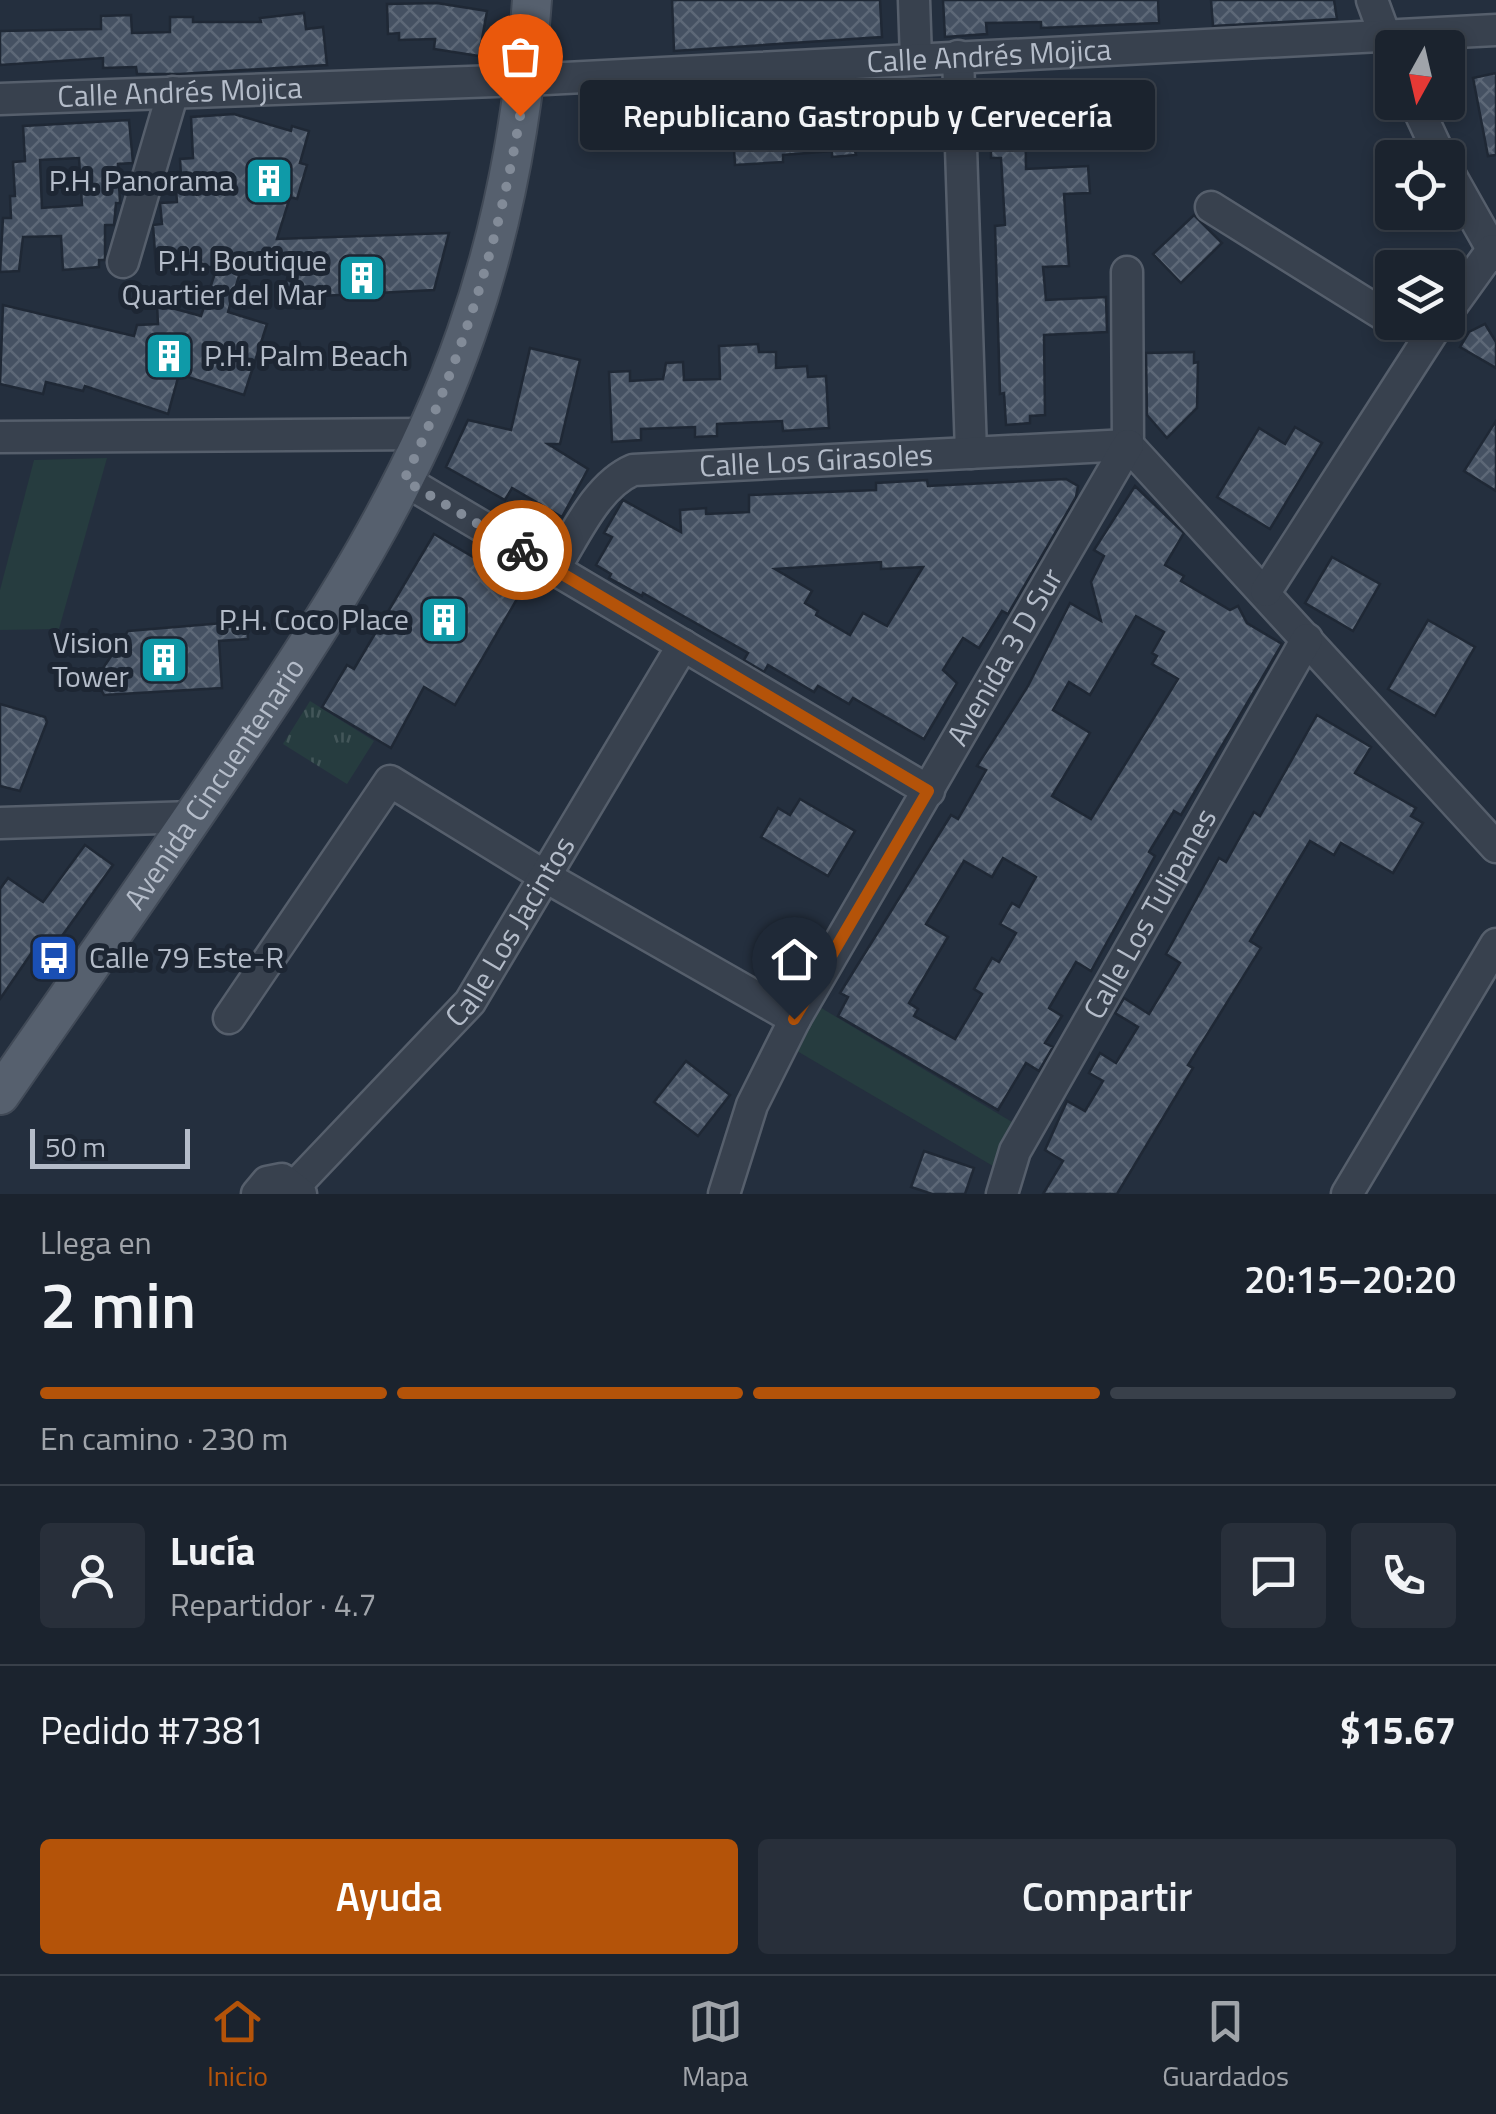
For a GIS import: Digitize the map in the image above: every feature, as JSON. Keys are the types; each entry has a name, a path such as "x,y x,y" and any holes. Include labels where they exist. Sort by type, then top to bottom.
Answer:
{"main road":[{"name":"Avenida Cincuentenario","path":"0,1095 194,817 374,540 404,480 466,334 497,232 526,80 532,0"}],"street":[{"path":"914,0 916,58"},
{"path":"1372,0 1383,30"},
{"name":"Calle Andrés Mojica","path":"1465,34 1496,30"},
{"name":"Calle Andrés Mojica","path":"0,99 526,80 958,56 1375,45"},
{"path":"958,56 971,452"},
{"path":"123,262 173,92"},
{"path":"1465,201 1494,253 1465,289"},
{"path":"1211,207 1375,309"},
{"path":"1127,272 1128,445 1266,591 1496,847"},
{"path":"1266,591 1427,340"},
{"path":"0,436 426,434"},
{"name":"Calle Los Girasoles","path":"554,569 605,490 616,477 633,470 1128,445"},
{"name":"Avenida 3 D Sur","path":"724,1194 752,1105 794,1019 1128,445"},
{"path":"404,480 928,791"},
{"name":"Calle Los Tulipanes","path":"1002,1194 1015,1151 1307,638"},
{"name":"Calle Los Jacintos","path":"298,1190 470,1002 683,645"},
{"path":"229,1018 390,781 794,1019"},
{"path":"0,822 194,817"},
{"path":"1347,1194 1496,944"},
{"path":"256,1194 274,1180 298,1190"}],"green space":[{"path":"107,458 59,629 0,630 0,590 34,460"},
{"path":"310,701 374,741 347,784 283,744"},
{"path":"818,1006 1012,1122 993,1166 797,1051"}],"building":[{"path":"672,0 880,0 882,37 674,51"},
{"path":"943,0 1158,0 1159,23 1041,28 1041,22 986,23 987,34 945,37"},
{"path":"1211,0 1334,0 1337,19 1213,26"},
{"path":"437,3 487,11 479,56 434,49 435,39 399,40 399,33 388,34 387,4"},
{"path":"304,13 306,29 323,27 327,65 137,74 136,67 103,68 103,58 0,65 0,31 101,29 101,16 131,15 132,33 170,32 170,17 193,17 193,22 261,22 260,18"},
{"path":"1496,73 1496,155 1488,156 1473,78"},
{"path":"990,99 1025,99 1026,169 1088,166 1090,193 1064,194 1069,266 1043,267 1046,300 1106,297 1107,332 1044,335 1045,415 1030,416 1030,423 1006,425 1004,393 1000,394 995,226 1005,225 1001,158 991,158"},
{"path":"875,106 877,150 832,157 832,151 783,155 783,162 735,165 732,118"},
{"path":"234,114 291,131 292,126 309,131 300,163 307,165 297,199 290,197 277,239 449,233 434,290 282,298 291,264 242,266 228,312 267,324 244,395 179,374 168,414 85,386 83,391 46,382 43,394 0,384 3,305 134,336 137,325 158,324 157,304 201,316 217,267 156,267 153,225 162,224 160,203 177,202 175,176 181,176 180,159 193,158 191,117"},
{"path":"129,120 133,163 118,164 120,203 116,203 114,225 105,225 105,260 99,260 99,267 63,270 61,236 23,237 19,271 0,272 3,218 11,218 10,196 15,196 13,162 25,161 23,126","holes":["79,158 82,205 42,208 40,160"]},
{"path":"1194,215 1222,243 1181,283 1153,254"},
{"path":"1485,324 1496,342 1496,368 1460,347 1469,332"},
{"path":"758,344 759,352 776,352 776,368 807,366 808,377 826,376 829,428 783,431 782,421 717,424 717,436 695,437 695,427 641,429 641,440 612,442 609,372 630,371 630,381 663,379 666,363 683,362 684,380 720,379 719,346"},
{"path":"530,348 580,360 560,444 548,444 588,469 562,517 512,488 505,500 446,467 468,420 511,430"},
{"path":"1194,352 1194,363 1198,362 1197,408 1167,438 1147,415 1146,353"},
{"path":"1496,421 1496,491 1464,471"},
{"path":"1295,427 1322,443 1270,529 1217,497 1259,428 1285,444"},
{"path":"1066,479 1078,486 1076,497 1008,614 1002,611 979,648 963,638 943,670 957,683 924,739 853,698 849,704 818,686 814,692 768,665 764,672 744,660 748,653 609,578 611,574 596,565 612,537 604,533 623,500 681,532 680,510 706,508 706,514 749,512 749,495 876,490 876,483 927,480 928,486","holes":["881,562 881,569 923,567 887,626 863,613 850,635 816,615 818,611 805,603 812,591 775,569"]},
{"path":"1135,486 1184,533 1165,565 1184,576 1181,581 1230,610 1238,606 1247,623 1282,644 1181,815 1174,811 1149,852 1155,856 1091,971 1076,962 1049,1008 1062,1016 1045,1043 1053,1047 1039,1071 1026,1063 998,1110 838,1016 848,997 840,993 951,815 958,819 986,770 977,766 1028,686 1070,603 1101,621 1091,582 1104,556 1094,550","holes":["1136,616 1164,632 1152,653 1157,656 1152,664 1178,679 1091,819 1052,796 1090,733 1053,710 1069,682 1090,695","1003,858 1036,877 1019,907 1012,903 1000,924 1016,933 999,962 992,958 974,989 982,994 955,1039 914,1016 918,1009 909,1003 948,937 926,924 964,861 992,877"]},
{"name":"P.H. Coco Place","path":"434,534 524,587 455,705 424,687 391,748 322,707 347,665 354,669"},
{"path":"1332,557 1380,584 1353,631 1305,603"},
{"path":"1428,620 1475,647 1435,716 1388,689"},
{"name":"Vision Tower","path":"247,621 248,639 219,641 222,688 104,695 95,680 128,631"},
{"path":"0,704 45,717 47,722 20,791 0,786"},
{"path":"1317,715 1371,747 1355,773 1416,808 1411,816 1423,823 1393,873 1341,843 1334,855 1310,841 1250,941 1261,948 1188,1065 1193,1068 1117,1194 1043,1194 1063,1161 1045,1150 1067,1101 1085,1111 1103,1081 1089,1073 1100,1053 1116,1063 1138,1027 1115,1013 1124,998 1149,1014 1180,963 1166,954 1219,858 1226,862 1254,812 1260,816"},
{"path":"800,799 855,831 828,876 761,837 778,808 790,815"},
{"path":"85,845 113,865 49,954 37,945 0,999 0,889 8,878 43,902"},
{"path":"686,1061 730,1095 698,1136 654,1102"},
{"path":"924,1151 974,1168 965,1194 932,1194 911,1187"}],"way so far":[{"path":"520,116 497,232 466,334 404,480 522,550"}],"place":[{"name":"Republicano Gastropub y Cervecería","path":"520,116"},
{"name":"P.H. Panorama","path":"269,181"},
{"name":"P.H. Boutique Quartier del Mar","path":"362,278"},
{"name":"P.H. Palm Beach","path":"169,356"},
{"name":"P.H. Coco Place","path":"444,620"},
{"name":"Vision Tower","path":"164,660"},
{"name":"Calle 79 Este-R","path":"54,958"}],"route":[{"path":"522,550 928,791 794,1019"}]}
